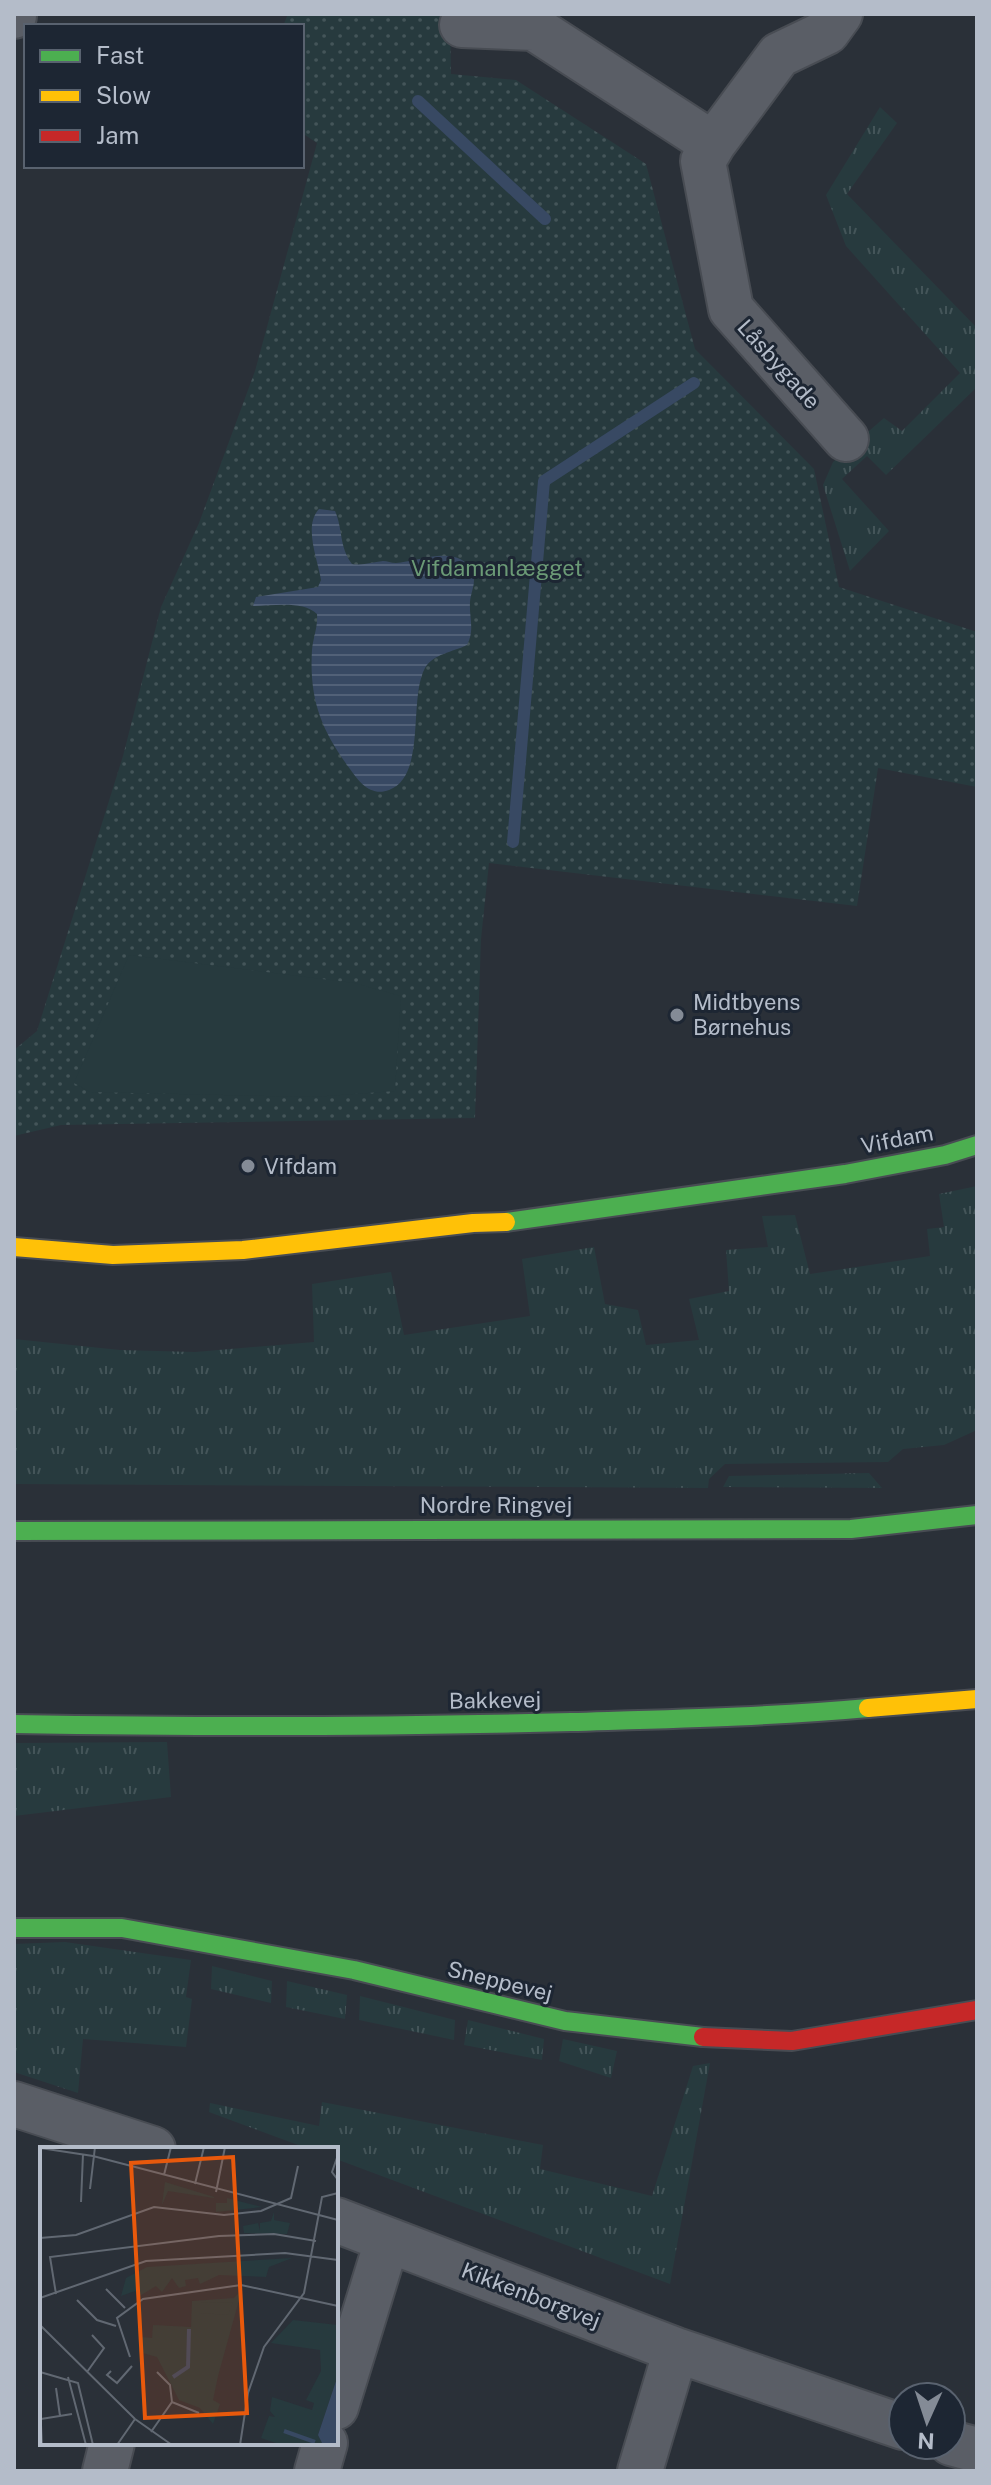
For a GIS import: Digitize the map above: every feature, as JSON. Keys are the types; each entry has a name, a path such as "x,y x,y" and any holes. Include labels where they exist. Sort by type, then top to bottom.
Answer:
{"street":[{"name":"Låsbygade","path":"840,14 827,32 779,55 703,161 731,309 846,439"},
{"path":"462,25 534,28 713,144"},
{"name":"Vifdam","path":"14,1247 113,1255 243,1250 473,1223 506,1222 845,1174 945,1155 977,1145"},
{"name":"Nordre Ringvej","path":"14,1531 851,1529 977,1515"},
{"name":"Bakkevej","path":"14,1724 179,1727 493,1724 777,1716 977,1699"},
{"name":"Sneppevej","path":"14,1928 122,1928 354,1970 565,2021 676,2036 792,2041 977,2010"},
{"path":"14,2104 147,2147"},
{"name":"Kikkenborgvej","path":"338,2221 676,2350 887,2422"},
{"path":"338,2400 387,2241"},
{"path":"640,2471 676,2350"},
{"path":"105,2471 112,2445"},
{"path":"317,2471 324,2445"}],"green space":[{"name":"Vifdamanlægget","path":"288,14 450,14 451,74 516,80 646,164 695,349 814,469 839,587 977,632 977,787 878,768 857,906 489,863 481,939 475,1118 61,1125 14,1136 14,1050 37,1031 123,756 161,607 199,523 255,371 317,143 304,134 304,24 284,24"},
{"path":"880,107 897,123 847,194 977,328 977,387 886,475 867,456 842,479 889,531 850,571 823,485 833,462 884,418 902,431 960,373 846,246 826,195"},
{"path":"129,955 354,983 401,996 395,1091 313,1097 90,1092 74,1083"},
{"path":"977,1186 977,1430 944,1445 903,1449 888,1462 725,1464 709,1479 708,1488 14,1484 14,1339 120,1350 195,1352 314,1342 312,1284 391,1272 404,1335 530,1316 522,1259 594,1247 605,1304 638,1310 646,1345 699,1340 689,1299 729,1291 726,1250 768,1247 762,1216 795,1215 810,1274 930,1256 927,1229 944,1227 939,1194"},
{"path":"869,1473 882,1488 723,1487 729,1476"},
{"path":"167,1742 171,1797 14,1816 14,1743"},
{"path":"65,1942 191,1960 186,1997 192,1999 186,2047 83,2039 78,2093 14,2072 14,1944"},
{"path":"212,1966 272,1981 271,2003 211,1989"},
{"path":"287,1981 347,1995 345,2019 286,2007"},
{"path":"360,1996 455,2020 454,2040 359,2020"},
{"path":"468,2020 544,2039 542,2060 464,2045"},
{"path":"563,2039 617,2051 611,2078 559,2061"},
{"path":"710,2063 670,2284 338,2160 338,2147 304,2147 209,2112 210,2103 319,2126 322,2102 543,2145 540,2169 652,2196 693,2066"}],"water":[{"path":"319,509 335,511 345,551 352,564 396,563 447,556 466,563 473,575 471,629 467,645 438,656 425,668 420,682 413,753 408,769 401,782 383,792 371,790 357,779 324,727 315,699 312,668 317,614 296,605 253,606 256,597 318,587 321,580 312,524"}],"waterway":[{"path":"418,101 545,219"},
{"path":"513,842 544,481 694,383"}],"traffic: fast":[{"path":"506,1222 845,1174 945,1155 977,1145"},
{"path":"14,1531 851,1529 977,1515"},
{"path":"14,1724 502,1724 794,1714 868,1708"},
{"path":"14,1928 122,1928 354,1970 565,2021 703,2037"}],"traffic: slow":[{"path":"14,1247 113,1255 243,1250 473,1223 506,1222"},
{"path":"868,1708 977,1699"}],"traffic: jam":[{"path":"703,2037 792,2041 977,2010"}],"place":[{"name":"Midtbyens Børnehus","path":"677,1015"},
{"name":"Vifdam","path":"248,1166"}]}
